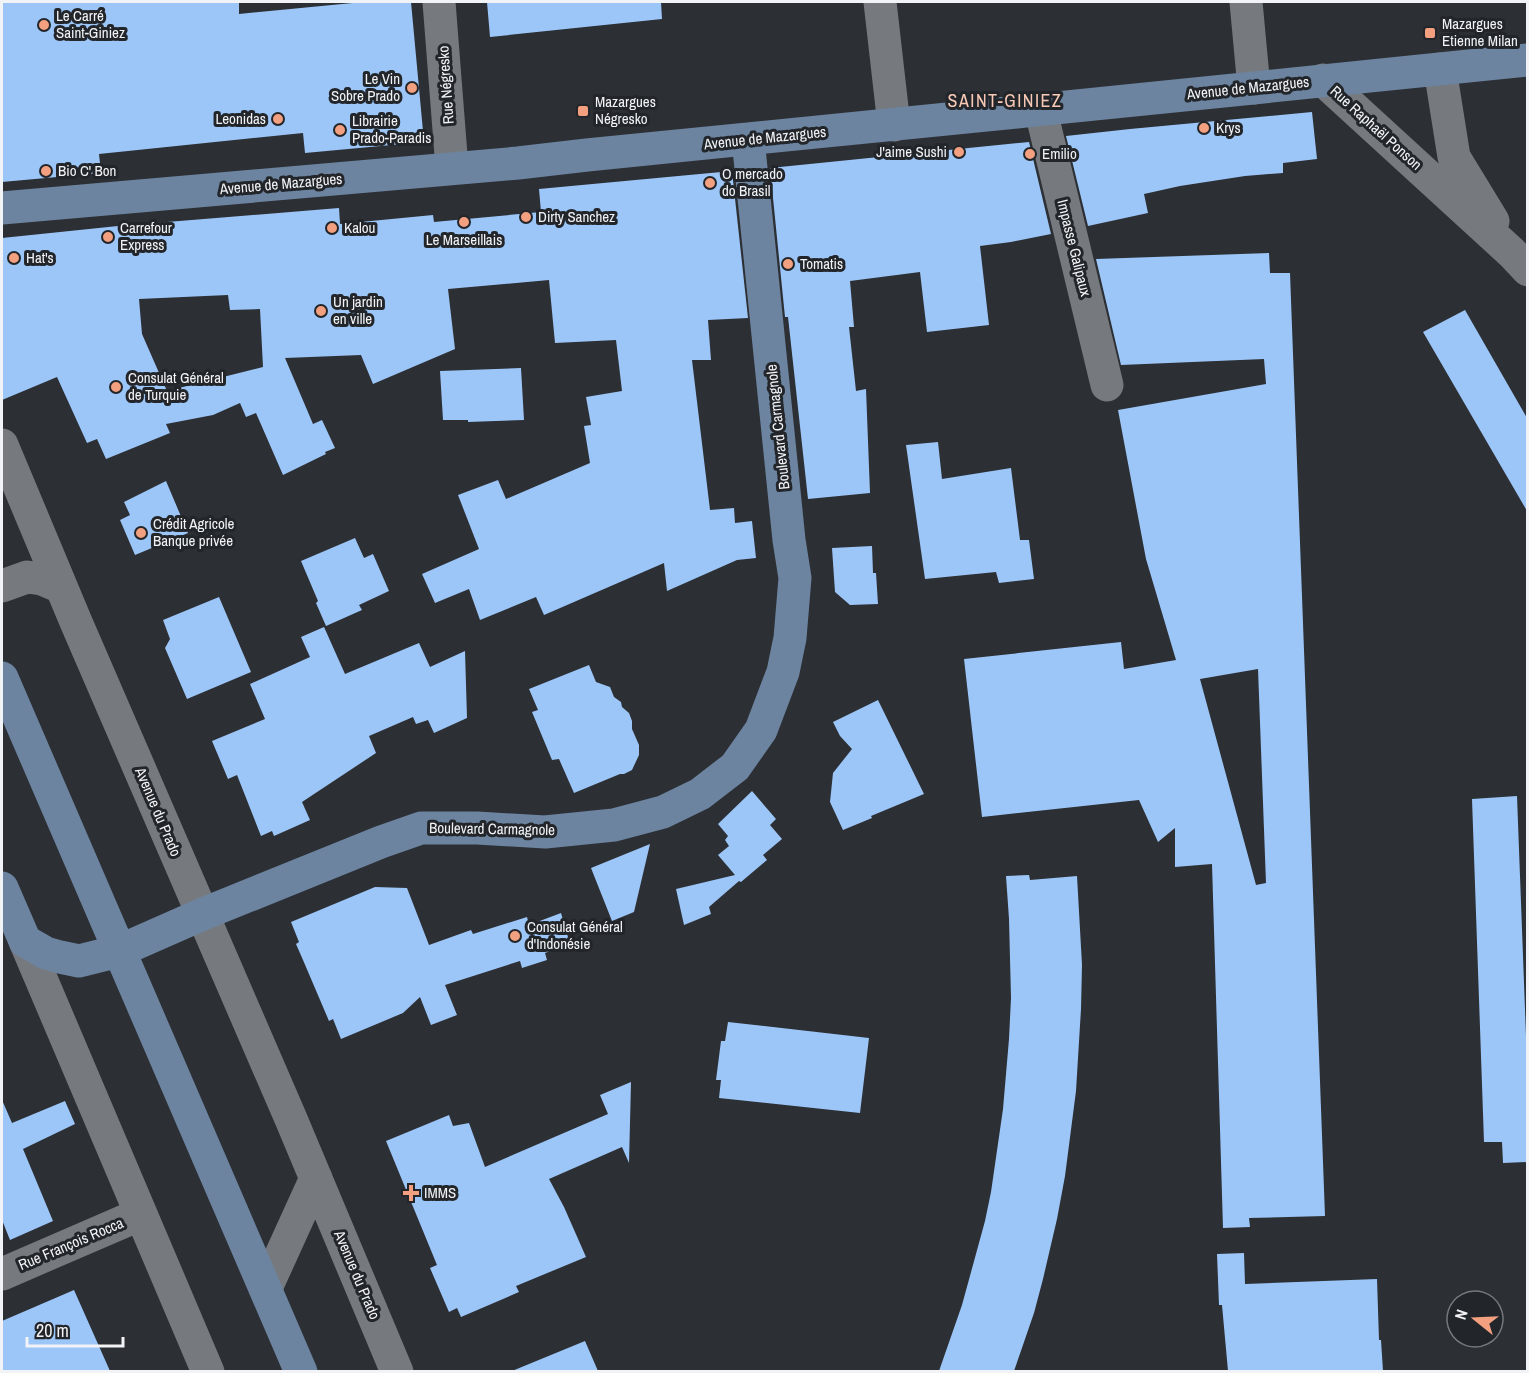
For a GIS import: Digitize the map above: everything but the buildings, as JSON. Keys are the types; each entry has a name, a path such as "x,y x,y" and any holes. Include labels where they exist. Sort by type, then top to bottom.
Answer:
{"street":[{"name":"Rue Négresko","path":"440,2 452,168"},
{"path":"880,2 894,125"},
{"path":"1246,2 1254,88"},
{"name":"Avenue de Mazargues","path":"2,208 518,163 1527,60"},
{"path":"1440,69 1441,167"},
{"name":"Rue Raphaël Ponson","path":"1323,80 1441,167 1520,261"},
{"name":"Impasse Galipaux","path":"1041,111 1107,385"},
{"name":"Boulevard Carmagnole","path":"119,951 203,914 421,828 477,828 545,832 614,825 663,812 700,794 735,767 761,730 783,672 790,638 795,578 789,540 748,139"},
{"name":"Avenue du Prado","path":"2,445 397,1371"},
{"path":"2,585 27,577 42,579 61,586"},
{"path":"2,678 301,1371"},
{"path":"2,888 208,1371"},
{"path":"25,941 46,953 79,961 119,951"},
{"path":"266,1288 316,1178"},
{"name":"Rue François Rocca","path":"2,1274 141,1214"}],"place":[{"name":"Le Carré Saint-Giniez","path":"44,25"},
{"name":"Mazargues Etienne Milan","path":"1430,33"},
{"name":"Le Vin Sobre Prado","path":"412,88"},
{"name":"Mazargues Négresko","path":"583,111"},
{"name":"Leonidas","path":"278,119"},
{"name":"Krys","path":"1204,128"},
{"name":"Librairie Prado-Paradis","path":"340,130"},
{"name":"J'aime Sushi","path":"959,152"},
{"name":"Emilio","path":"1030,154"},
{"name":"Bio C' Bon","path":"46,171"},
{"name":"O mercado do Brasil","path":"710,183"},
{"name":"Dirty Sanchez","path":"526,217"},
{"name":"Le Marseillais","path":"464,222"},
{"name":"Kalou","path":"332,228"},
{"name":"Carrefour Express","path":"108,237"},
{"name":"Hat's","path":"14,258"},
{"name":"Tomatis","path":"788,264"},
{"name":"Un jardin en ville","path":"321,311"},
{"name":"Consulat Général de Turquie","path":"116,387"},
{"name":"Crédit Agricole Banque privée","path":"141,533"},
{"name":"Consulat Général d'Indonésie","path":"515,936"},
{"name":"IMMS","path":"411,1193"}],"district":[{"name":"SAINT-GINIEZ","path":"1005,101"}]}
